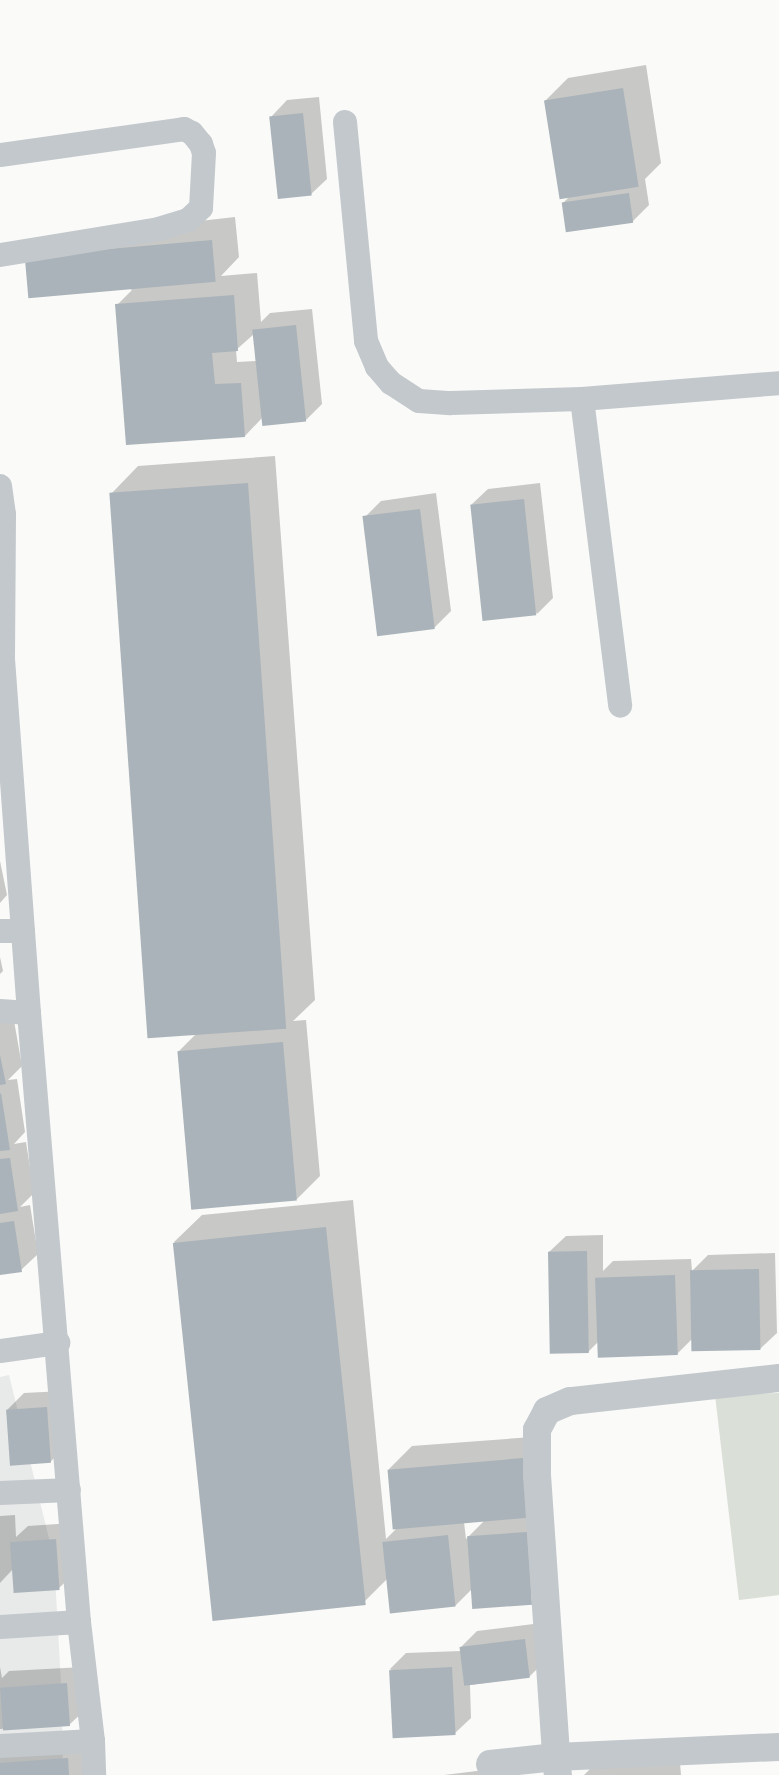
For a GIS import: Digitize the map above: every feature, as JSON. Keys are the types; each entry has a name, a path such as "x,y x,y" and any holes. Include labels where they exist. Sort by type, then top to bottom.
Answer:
{"street":[{"path":"557,1766 537,1475 537,1430 547,1411 570,1401 779,1378"},
{"path":"490,1764 557,1766 779,1747"}],"lane":[{"path":"345,122 366,341 377,367 386,378 419,401 451,403 582,399 779,383"},
{"path":"0,155 184,129 201,144 204,153 201,208 188,220 159,229 0,255"},
{"path":"582,399 620,706"},
{"path":"0,486 2,515 1,659 9,854 23,931 58,1343 79,1622 94,1741 94,1775"},
{"path":"0,931 23,931"},
{"path":"0,1011 29,1013"},
{"path":"0,1351 58,1343"},
{"path":"0,1493 68,1490"},
{"path":"0,1627 79,1622"},
{"path":"0,1746 94,1741"}],"shaded area":[{"path":"9,1375 54,1559 62,1701 63,1775 0,1775 0,1377"},
{"path":"779,1393 779,1595 739,1600 715,1395"}],"building":[{"path":"623,88 639,187 560,199 544,101"},
{"path":"303,113 312,196 278,199 269,117"},
{"path":"629,193 633,223 566,232 562,202"},
{"path":"212,240 216,282 28,298 25,256"},
{"path":"234,295 238,351 212,353 215,384 241,383 245,437 126,445 115,304"},
{"path":"296,325 306,421 262,426 252,330"},
{"path":"248,483 286,1029 147,1038 109,493"},
{"path":"524,499 536,615 483,621 470,505"},
{"path":"420,509 435,629 377,636 362,516"},
{"path":"283,1042 297,1200 191,1210 177,1051"},
{"path":"0,1055 6,1084 0,1085"},
{"path":"0,1094 10,1150 0,1151"},
{"path":"10,1158 18,1211 0,1214 0,1159"},
{"path":"14,1221 22,1272 0,1275 0,1223"},
{"path":"326,1227 366,1605 213,1621 173,1243"},
{"path":"587,1251 589,1353 550,1354 548,1252"},
{"path":"759,1269 760,1350 691,1351 690,1270"},
{"path":"675,1275 678,1355 598,1358 595,1278"},
{"path":"47,1407 51,1463 10,1466 6,1410"},
{"path":"523,1458 528,1518 393,1530 388,1470"},
{"path":"527,1532 532,1605 472,1609 467,1536"},
{"path":"448,1535 456,1607 390,1614 382,1542"},
{"path":"56,1539 60,1590 14,1593 10,1542"},
{"path":"525,1639 530,1678 464,1686 459,1647"},
{"path":"452,1667 456,1735 393,1738 389,1670"},
{"path":"67,1683 70,1726 3,1731 0,1688"},
{"path":"68,1758 69,1775 0,1775 0,1763"}]}
